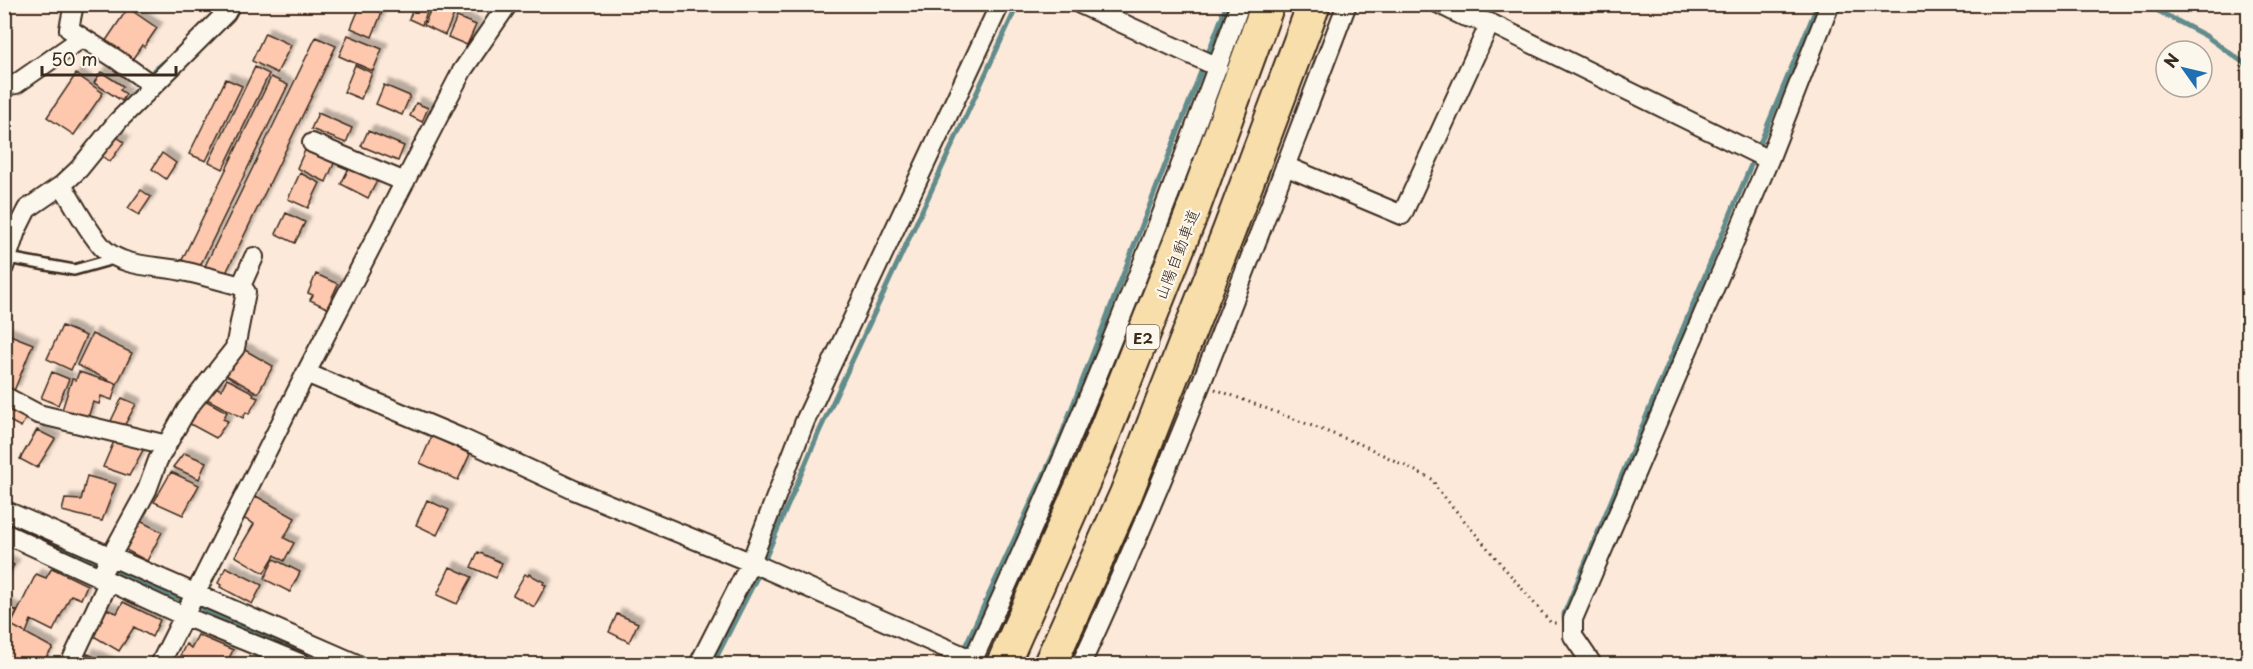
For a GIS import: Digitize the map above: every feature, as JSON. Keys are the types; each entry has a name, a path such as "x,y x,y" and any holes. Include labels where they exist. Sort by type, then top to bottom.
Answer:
{"highway":[{"name":"山陽自動車道","path":"974,660 1095,456 1190,218 1269,4"},
{"name":"E2","path":"1050,664 1126,494 1229,231 1314,4"}],"street":[{"path":"74,4 69,29 148,82"},
{"path":"6,263 9,229 27,208 62,185 79,170 148,82 226,13 231,4"},
{"path":"160,664 306,373 462,71 508,4"},
{"path":"699,664 758,565 806,421 1000,4"},
{"path":"1080,4 1210,63"},
{"path":"306,373 461,438 574,490 758,565 974,660 1083,410 1144,262 1210,63 1240,4"},
{"path":"1081,664 1133,553 1203,384 1347,4"},
{"path":"1439,4 1463,16 1490,23 1760,155"},
{"path":"1592,664 1573,636 1573,619 1760,155 1830,4"},
{"path":"1285,166 1402,215 1490,23"},
{"path":"4,86 16,84 82,38"},
{"path":"312,143 405,182"},
{"path":"62,185 104,249 117,258 152,267 185,271 242,286 246,292 235,348 187,409 158,460 147,490 105,570 70,664"},
{"path":"242,286 254,257"},
{"path":"4,396 38,414 167,446"},
{"path":"4,510 105,570"},
{"path":"4,533 105,570 190,605 357,664"},
{"path":"105,570 118,561 190,605 302,664"}],"lane":[{"path":"6,263 74,270 117,258"}],"path":[{"path":"1203,384 1365,447 1434,480 1435,486 1551,623 1558,623"}],"building":[{"path":"361,4 382,12 372,37 351,28"},
{"path":"376,4 394,4 391,11"},
{"path":"415,4 430,4 422,25 409,19"},
{"path":"433,4 455,12 445,35 424,25"},
{"path":"128,8 157,28 132,60 105,42"},
{"path":"457,17 476,25 467,45 448,37"},
{"path":"265,33 291,45 277,73 252,61"},
{"path":"348,35 382,49 373,71 339,56"},
{"path":"316,37 336,46 225,275 205,266"},
{"path":"355,65 372,73 361,99 344,92"},
{"path":"255,67 269,74 223,169 209,162"},
{"path":"101,72 123,86 120,90 126,94 122,101 94,83"},
{"path":"76,74 103,93 74,135 47,117"},
{"path":"271,77 288,85 199,268 182,260"},
{"path":"226,79 242,86 206,161 189,154"},
{"path":"384,85 410,96 402,115 376,104"},
{"path":"416,103 428,108 422,122 410,116"},
{"path":"318,113 352,128 346,143 311,129"},
{"path":"368,131 404,146 398,161 361,146"},
{"path":"111,133 124,142 110,162 98,153"},
{"path":"306,148 335,161 326,182 297,168"},
{"path":"162,153 176,163 166,179 152,169"},
{"path":"349,168 377,181 368,198 341,184"},
{"path":"300,173 320,183 308,208 288,199"},
{"path":"141,190 151,197 139,215 128,208"},
{"path":"286,213 305,222 295,243 276,234"},
{"path":"316,274 338,284 327,308 310,300 313,295 308,293"},
{"path":"62,326 86,336 71,370 47,359"},
{"path":"5,333 33,344 14,391 4,387"},
{"path":"92,334 132,353 117,384 77,365"},
{"path":"243,349 273,366 258,393 226,375 236,356"},
{"path":"52,372 69,379 58,405 41,398"},
{"path":"79,372 117,384 112,400 101,396 99,404 93,402 87,421 61,413 72,379 76,380"},
{"path":"227,379 254,393 253,396 258,398 249,414 246,412 243,418 205,398 212,385 221,390"},
{"path":"122,398 136,404 123,428 110,423"},
{"path":"201,398 227,412 223,419 228,421 216,438 190,424"},
{"path":"4,401 28,414 21,427 6,419 4,422"},
{"path":"37,430 55,439 37,468 20,459"},
{"path":"432,436 470,454 458,480 420,463"},
{"path":"115,439 143,450 129,476 103,467"},
{"path":"184,453 206,462 199,479 173,467"},
{"path":"171,472 199,485 183,515 154,502"},
{"path":"87,476 116,484 102,521 62,511 65,499 81,500"},
{"path":"256,496 295,518 284,538 294,543 284,561 275,555 264,573 235,556 254,524 243,518"},
{"path":"427,500 449,510 437,535 416,525"},
{"path":"138,520 162,532 147,561 124,549"},
{"path":"478,552 502,563 496,578 471,567"},
{"path":"274,559 300,572 290,592 264,579"},
{"path":"4,560 14,565 4,580"},
{"path":"226,567 262,585 252,604 220,587 218,583"},
{"path":"450,567 472,577 457,604 437,595"},
{"path":"52,568 87,585 81,599 71,595 53,631 31,620 26,633 11,625 36,574 46,578"},
{"path":"525,574 528,576 529,574 546,585 534,607 513,595"},
{"path":"123,602 160,620 152,637 134,627 119,651 90,634 103,608 117,613"},
{"path":"4,604 17,611 11,625 53,648 41,664 21,664 4,654"},
{"path":"617,614 638,623 629,642 609,632"},
{"path":"198,635 233,650 226,664 206,661 204,664 176,664 186,644 191,648"},
{"path":"88,654 110,664 84,664"}],"waterway":[{"path":"713,664 759,573 819,432 1018,4"},
{"path":"957,664 1058,444 1227,4"},
{"path":"1565,633 1564,614 1818,4"},
{"path":"2145,4 2206,36 2248,66"},
{"path":"129,98 151,73 167,60"},
{"path":"4,521 329,664"}]}
